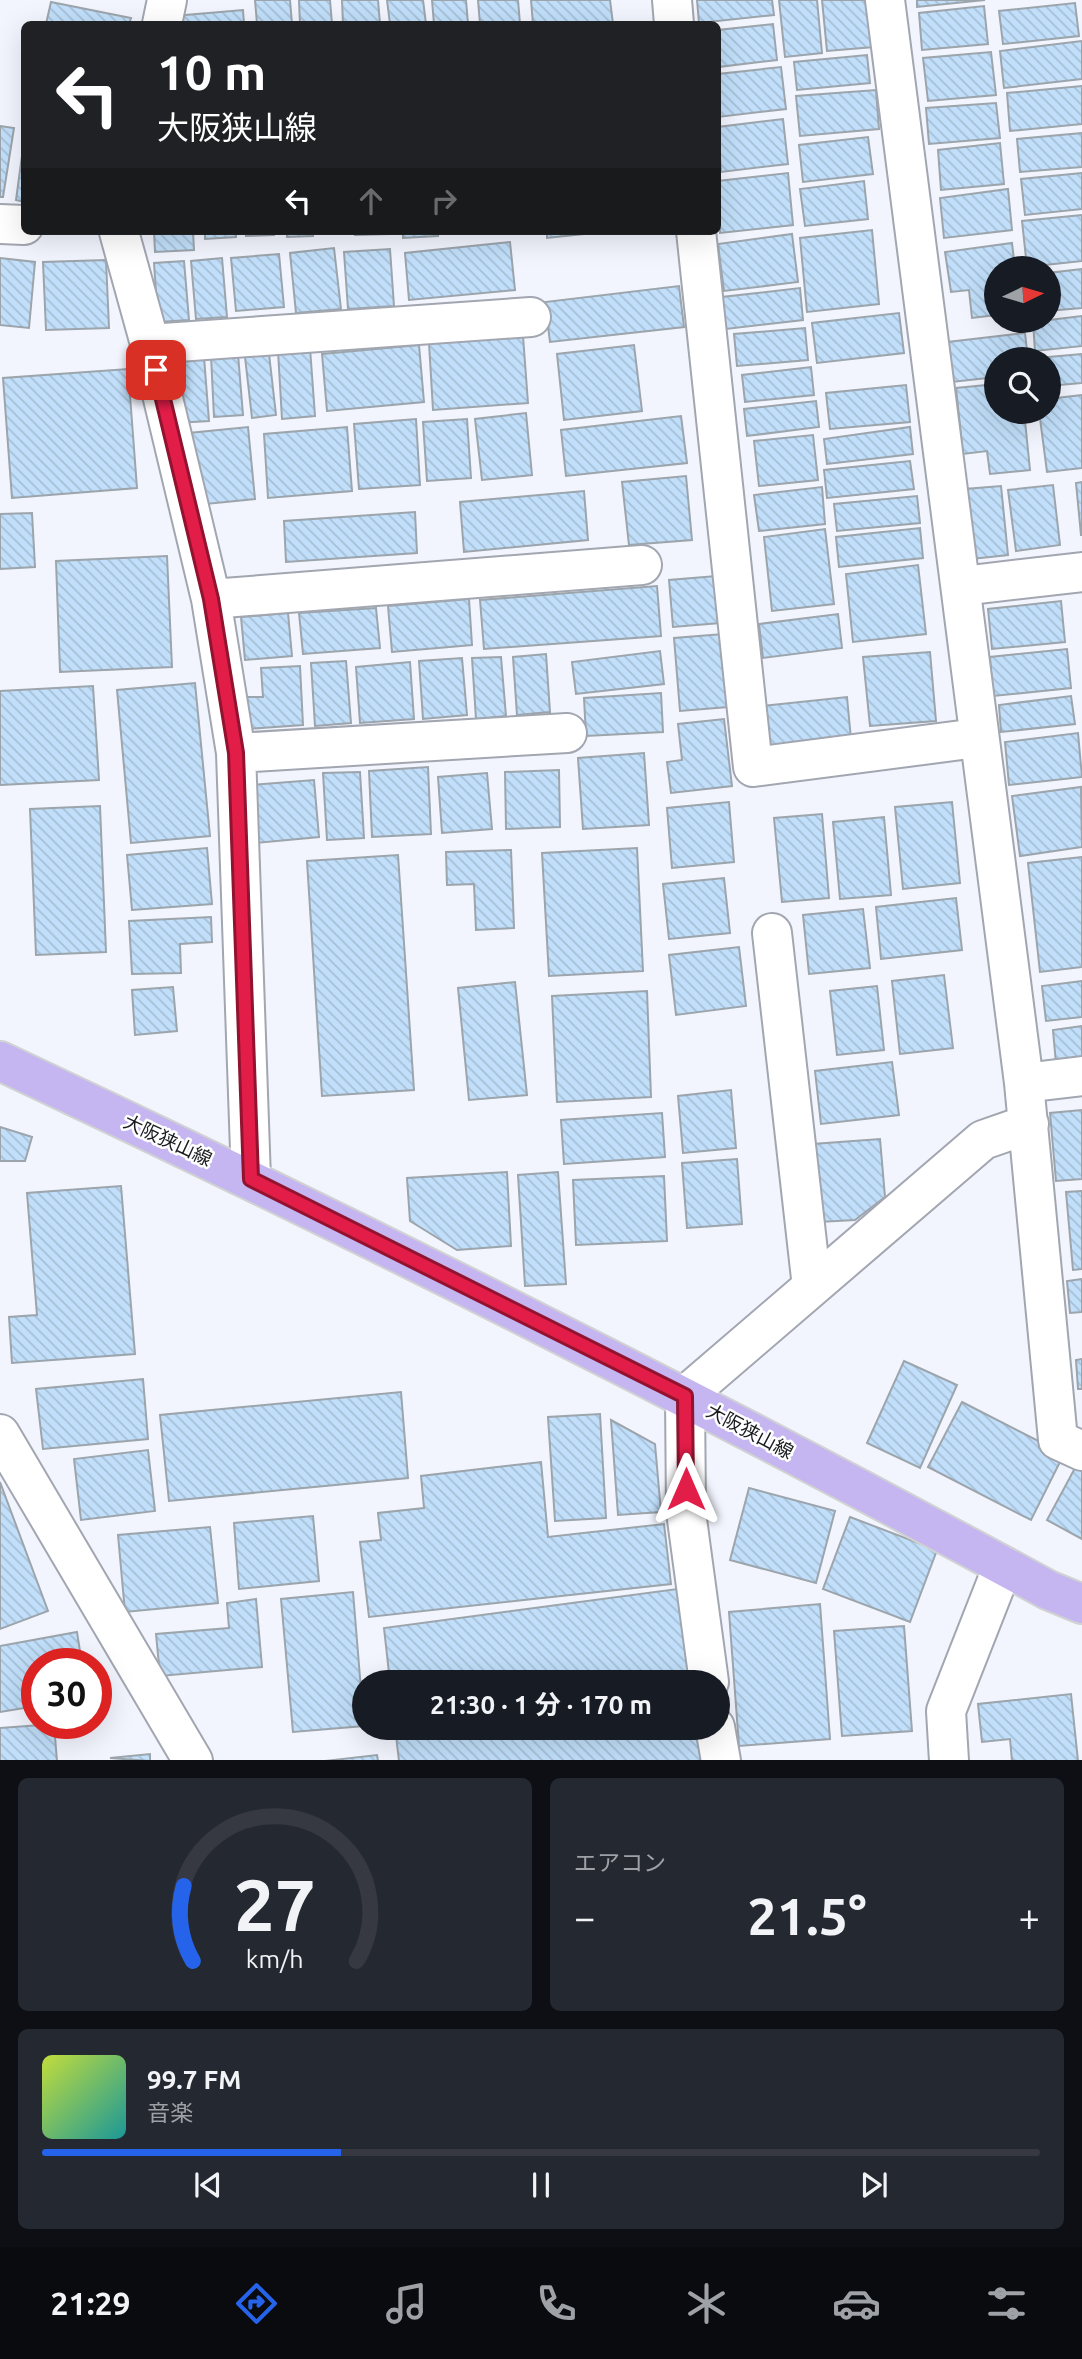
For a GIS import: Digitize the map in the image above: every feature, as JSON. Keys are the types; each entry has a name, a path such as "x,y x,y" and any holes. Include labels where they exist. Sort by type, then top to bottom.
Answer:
{"main road":[{"name":"大阪狭山線","path":"0,1061 251,1179 685,1396 1003,1566 1082,1604"}],"street":[{"path":"163,21 167,0"},
{"path":"672,0 674,21"},
{"path":"885,0 1024,1083 1058,1440 1082,1451"},
{"path":"0,223 21,225"},
{"path":"120,235 150,344 211,599 236,753 251,1179"},
{"path":"696,235 753,767 978,738"},
{"path":"150,344 530,317"},
{"path":"211,599 642,565"},
{"path":"962,586 1082,572"},
{"path":"236,753 567,733"},
{"path":"772,933 812,1287"},
{"path":"1024,1083 1082,1076"},
{"path":"707,1670 686,1512 685,1396 983,1140 1028,1125"},
{"path":"0,1434 192,1760"},
{"path":"949,1760 946,1711 1003,1566"},
{"path":"717,1740 720,1760"}],"building":[{"path":"255,0 290,0 292,21 257,21"},
{"path":"299,0 330,0 332,21 300,21"},
{"path":"342,0 378,0 380,21 343,21"},
{"path":"387,0 423,0 426,21 390,21"},
{"path":"432,0 466,0 468,21 434,21"},
{"path":"478,0 518,0 520,21 480,21"},
{"path":"531,0 610,0 613,21 533,21"},
{"path":"697,0 772,0 774,15 699,21"},
{"path":"779,0 817,0 822,53 785,57"},
{"path":"822,0 870,0 874,47 827,51"},
{"path":"917,0 985,0 917,7"},
{"path":"51,2 131,18 130,21 47,21"},
{"path":"1075,3 1079,36 1003,44 999,11"},
{"path":"984,6 988,44 922,50 919,13"},
{"path":"243,10 244,21 175,21 174,16"},
{"path":"773,24 777,60 721,67 721,30"},
{"path":"1082,41 1082,79 1004,88 1000,51"},
{"path":"991,52 996,95 928,101 923,58"},
{"path":"867,55 870,83 797,90 794,62"},
{"path":"781,67 786,109 721,117 721,74"},
{"path":"1082,86 1082,124 1010,131 1007,93"},
{"path":"876,90 879,129 800,136 796,96"},
{"path":"996,103 1000,138 929,144 926,108"},
{"path":"783,119 788,164 721,172 721,127"},
{"path":"0,126 14,128 3,197 0,197"},
{"path":"1082,133 1082,167 1020,172 1017,139"},
{"path":"868,137 873,174 803,182 799,145"},
{"path":"1000,143 1004,184 941,190 938,150"},
{"path":"21,163 21,201 16,200"},
{"path":"788,173 793,225 721,233 721,181"},
{"path":"1082,173 1082,209 1025,215 1021,179"},
{"path":"864,181 868,219 805,226 800,189"},
{"path":"1008,189 1012,230 944,238 940,198"},
{"path":"1082,215 1082,261 1061,263 1061,256 1026,256 1022,221"},
{"path":"872,230 879,304 807,312 800,238"},
{"path":"792,234 798,282 724,291 718,244"},
{"path":"154,235 193,235 194,250 155,252"},
{"path":"205,235 236,235 236,237 205,239"},
{"path":"287,235 313,235 313,236"},
{"path":"403,235 438,235 438,236 403,238"},
{"path":"547,235 575,235 547,238"},
{"path":"510,242 515,290 409,300 405,253"},
{"path":"1012,243 1014,256 984,256 984,316 972,318 969,290 951,292 945,252"},
{"path":"334,248 341,309 296,313 290,253"},
{"path":"390,249 394,306 348,309 344,252"},
{"path":"279,254 284,307 236,311 231,258"},
{"path":"0,258 35,262 29,328 0,325"},
{"path":"222,258 227,317 196,319 191,261"},
{"path":"106,260 109,328 46,330 43,262"},
{"path":"184,261 189,320 158,322 154,263"},
{"path":"1082,269 1082,308 1061,310 1061,271"},
{"path":"679,286 684,327 550,342 545,302"},
{"path":"800,288 803,320 726,329 722,297"},
{"path":"899,313 904,353 817,363 812,323"},
{"path":"1082,316 1082,346 1035,347 1034,333 1061,333 1061,319"},
{"path":"805,328 808,360 737,366 734,334"},
{"path":"1025,333 1027,347 984,347 984,378 952,382 948,342"},
{"path":"523,336 528,403 433,410 429,343"},
{"path":"268,345 276,415 252,418 244,348"},
{"path":"419,345 424,402 327,411 322,354"},
{"path":"634,345 642,411 564,420 557,354"},
{"path":"310,348 315,416 282,419 278,351"},
{"path":"238,354 243,415 214,417 211,356"},
{"path":"1082,354 1082,383 1061,385 1061,356"},
{"path":"204,357 209,421 176,423 171,359"},
{"path":"811,367 814,395 745,402 742,375"},
{"path":"128,369 137,488 12,498 3,378"},
{"path":"906,385 910,422 830,429 826,393"},
{"path":"984,385 984,424 1025,424 1030,470 990,474 987,451 963,454 956,388"},
{"path":"1082,395 1082,468 1047,472 1041,424 1061,424 1061,397"},
{"path":"816,401 819,427 747,436 744,409"},
{"path":"526,413 532,475 482,480 475,419"},
{"path":"681,416 687,463 566,476 561,430"},
{"path":"416,419 420,485 359,489 354,424"},
{"path":"467,419 471,478 427,481 423,422"},
{"path":"248,427 255,499 196,505 189,433"},
{"path":"347,427 352,491 268,498 264,434"},
{"path":"910,427 913,454 827,464 824,439"},
{"path":"813,435 818,480 759,486 754,441"},
{"path":"910,461 914,489 827,498 824,470"},
{"path":"686,476 692,540 629,545 622,482"},
{"path":"1082,482 1082,535 1081,535 1076,483"},
{"path":"1053,485 1060,545 1016,551 1008,490"},
{"path":"1001,486 1008,555 972,559 965,489"},
{"path":"822,487 825,524 759,531 754,495"},
{"path":"584,491 588,540 464,552 460,502"},
{"path":"917,496 920,523 837,531 834,504"},
{"path":"415,512 417,553 286,562 284,521"},
{"path":"32,513 35,567 0,569 0,514"},
{"path":"920,528 923,558 839,567 836,537"},
{"path":"825,529 834,604 772,611 764,537"},
{"path":"167,556 172,667 60,672 56,561"},
{"path":"918,565 926,634 853,642 846,574"},
{"path":"716,576 720,623 673,627 669,580"},
{"path":"657,586 661,636 484,649 480,600"},
{"path":"469,599 472,645 392,652 388,606"},
{"path":"1061,601 1065,642 992,649 988,609"},
{"path":"376,608 380,648 303,654 299,613"},
{"path":"288,613 292,656 245,660 241,617"},
{"path":"838,614 842,648 763,658 759,624"},
{"path":"723,634 728,707 680,711 674,638"},
{"path":"1067,649 1071,688 993,696 990,657"},
{"path":"660,651 664,684 576,694 572,662"},
{"path":"930,652 936,721 870,726 863,657"},
{"path":"546,654 550,712 517,715 513,657"},
{"path":"501,657 506,716 476,719 472,658"},
{"path":"462,658 467,715 423,719 419,661"},
{"path":"346,661 351,723 315,726 311,663"},
{"path":"410,662 414,719 360,723 356,667"},
{"path":"300,666 303,725 246,729 245,697 263,697 261,668"},
{"path":"195,683 210,836 131,843 117,690"},
{"path":"93,686 99,780 0,785 0,691"},
{"path":"661,693 663,732 586,736 584,698"},
{"path":"1071,696 1075,724 1001,732 999,705"},
{"path":"847,697 851,739 765,747 761,706"},
{"path":"724,719 732,786 671,793 667,762 682,760 678,724"},
{"path":"1078,733 1082,777 1009,785 1005,742"},
{"path":"644,753 649,825 583,829 578,758"},
{"path":"428,767 431,834 372,837 369,771"},
{"path":"559,770 560,827 506,829 505,772"},
{"path":"360,772 364,838 327,840 323,773"},
{"path":"487,773 492,829 442,833 438,777"},
{"path":"314,780 319,837 256,843 251,785"},
{"path":"1081,787 1082,847 1020,856 1012,796"},
{"path":"729,802 734,862 672,868 667,808"},
{"path":"952,802 960,883 903,889 895,807"},
{"path":"100,806 106,952 36,955 30,809"},
{"path":"822,814 829,898 782,902 774,818"},
{"path":"884,817 891,895 840,899 833,822"},
{"path":"207,848 212,904 132,910 127,855"},
{"path":"637,848 643,971 549,976 542,853"},
{"path":"511,850 514,928 476,930 474,884 447,885 446,852"},
{"path":"398,855 414,1090 322,1096 307,861"},
{"path":"1082,857 1082,967 1040,972 1028,863"},
{"path":"724,878 730,933 669,939 663,884"},
{"path":"956,898 962,950 881,959 876,907"},
{"path":"863,909 870,968 809,974 803,915"},
{"path":"211,917 212,942 180,944 181,973 132,974 129,921"},
{"path":"739,947 746,1006 676,1015 669,955"},
{"path":"944,975 953,1048 900,1054 892,981"},
{"path":"1082,981 1082,1017 1046,1021 1042,986"},
{"path":"515,982 527,1095 469,1100 458,988"},
{"path":"877,986 884,1050 837,1055 830,991"},
{"path":"173,987 177,1031 135,1035 132,990"},
{"path":"647,991 651,1097 557,1102 552,996"},
{"path":"1082,1026 1082,1061 1056,1064 1053,1030"},
{"path":"892,1062 899,1115 821,1124 815,1071"},
{"path":"731,1090 736,1148 683,1153 678,1096"},
{"path":"1082,1110 1082,1179 1056,1181 1050,1113"},
{"path":"662,1113 665,1157 564,1164 561,1120"},
{"path":"0,1127 32,1137 25,1161 0,1161"},
{"path":"880,1139 885,1197 855,1220 819,1222 813,1144"},
{"path":"737,1159 742,1224 687,1228 682,1163"},
{"path":"507,1172 511,1246 457,1250 410,1221 407,1178"},
{"path":"558,1172 566,1284 525,1286 518,1175"},
{"path":"664,1176 667,1241 576,1245 573,1180"},
{"path":"121,1186 135,1354 12,1363 9,1317 37,1315 27,1193"},
{"path":"1082,1191 1082,1269 1073,1270 1066,1192"},
{"path":"1082,1279 1082,1312 1070,1313 1067,1281"},
{"path":"1082,1359 1082,1389 1078,1389 1076,1360"},
{"path":"904,1361 957,1385 920,1468 867,1443"},
{"path":"143,1379 148,1439 43,1449 36,1389"},
{"path":"401,1392 408,1478 169,1501 160,1415"},
{"path":"962,1402 1064,1454 1031,1520 928,1467"},
{"path":"600,1414 606,1518 555,1521 548,1417"},
{"path":"611,1420 655,1444 661,1512 618,1515"},
{"path":"148,1450 155,1511 81,1520 74,1459"},
{"path":"541,1462 548,1537 664,1524 671,1584 369,1617 360,1542 381,1540 378,1513 424,1508 421,1476"},
{"path":"1075,1468 1082,1471 1082,1539 1047,1520"},
{"path":"0,1482 48,1611 0,1629"},
{"path":"749,1488 835,1511 816,1583 730,1560"},
{"path":"313,1516 319,1581 239,1589 234,1523"},
{"path":"850,1517 937,1550 910,1622 823,1589"},
{"path":"210,1527 218,1603 125,1612 118,1535"},
{"path":"677,1589 688,1670 389,1670 384,1628"},
{"path":"353,1592 359,1670 352,1670 352,1727 293,1732 281,1599"},
{"path":"256,1599 262,1667 160,1676 156,1634 229,1628 227,1603"},
{"path":"820,1604 830,1739 739,1746 729,1612"},
{"path":"904,1626 912,1731 842,1736 834,1631"},
{"path":"77,1632 80,1648 21,1648 21,1709 0,1712 0,1646"},
{"path":"1071,1694 1078,1760 1012,1760 1010,1739 982,1742 978,1704"},
{"path":"21,1726 21,1739 55,1739 57,1760 0,1760 0,1728"},
{"path":"397,1740 698,1740 701,1760 399,1760"},
{"path":"150,1754 150,1760 110,1758"},
{"path":"377,1755 378,1760 334,1760"}],"route":[{"path":"156,370 211,599 236,753 251,1179 685,1396 686,1489"}]}
